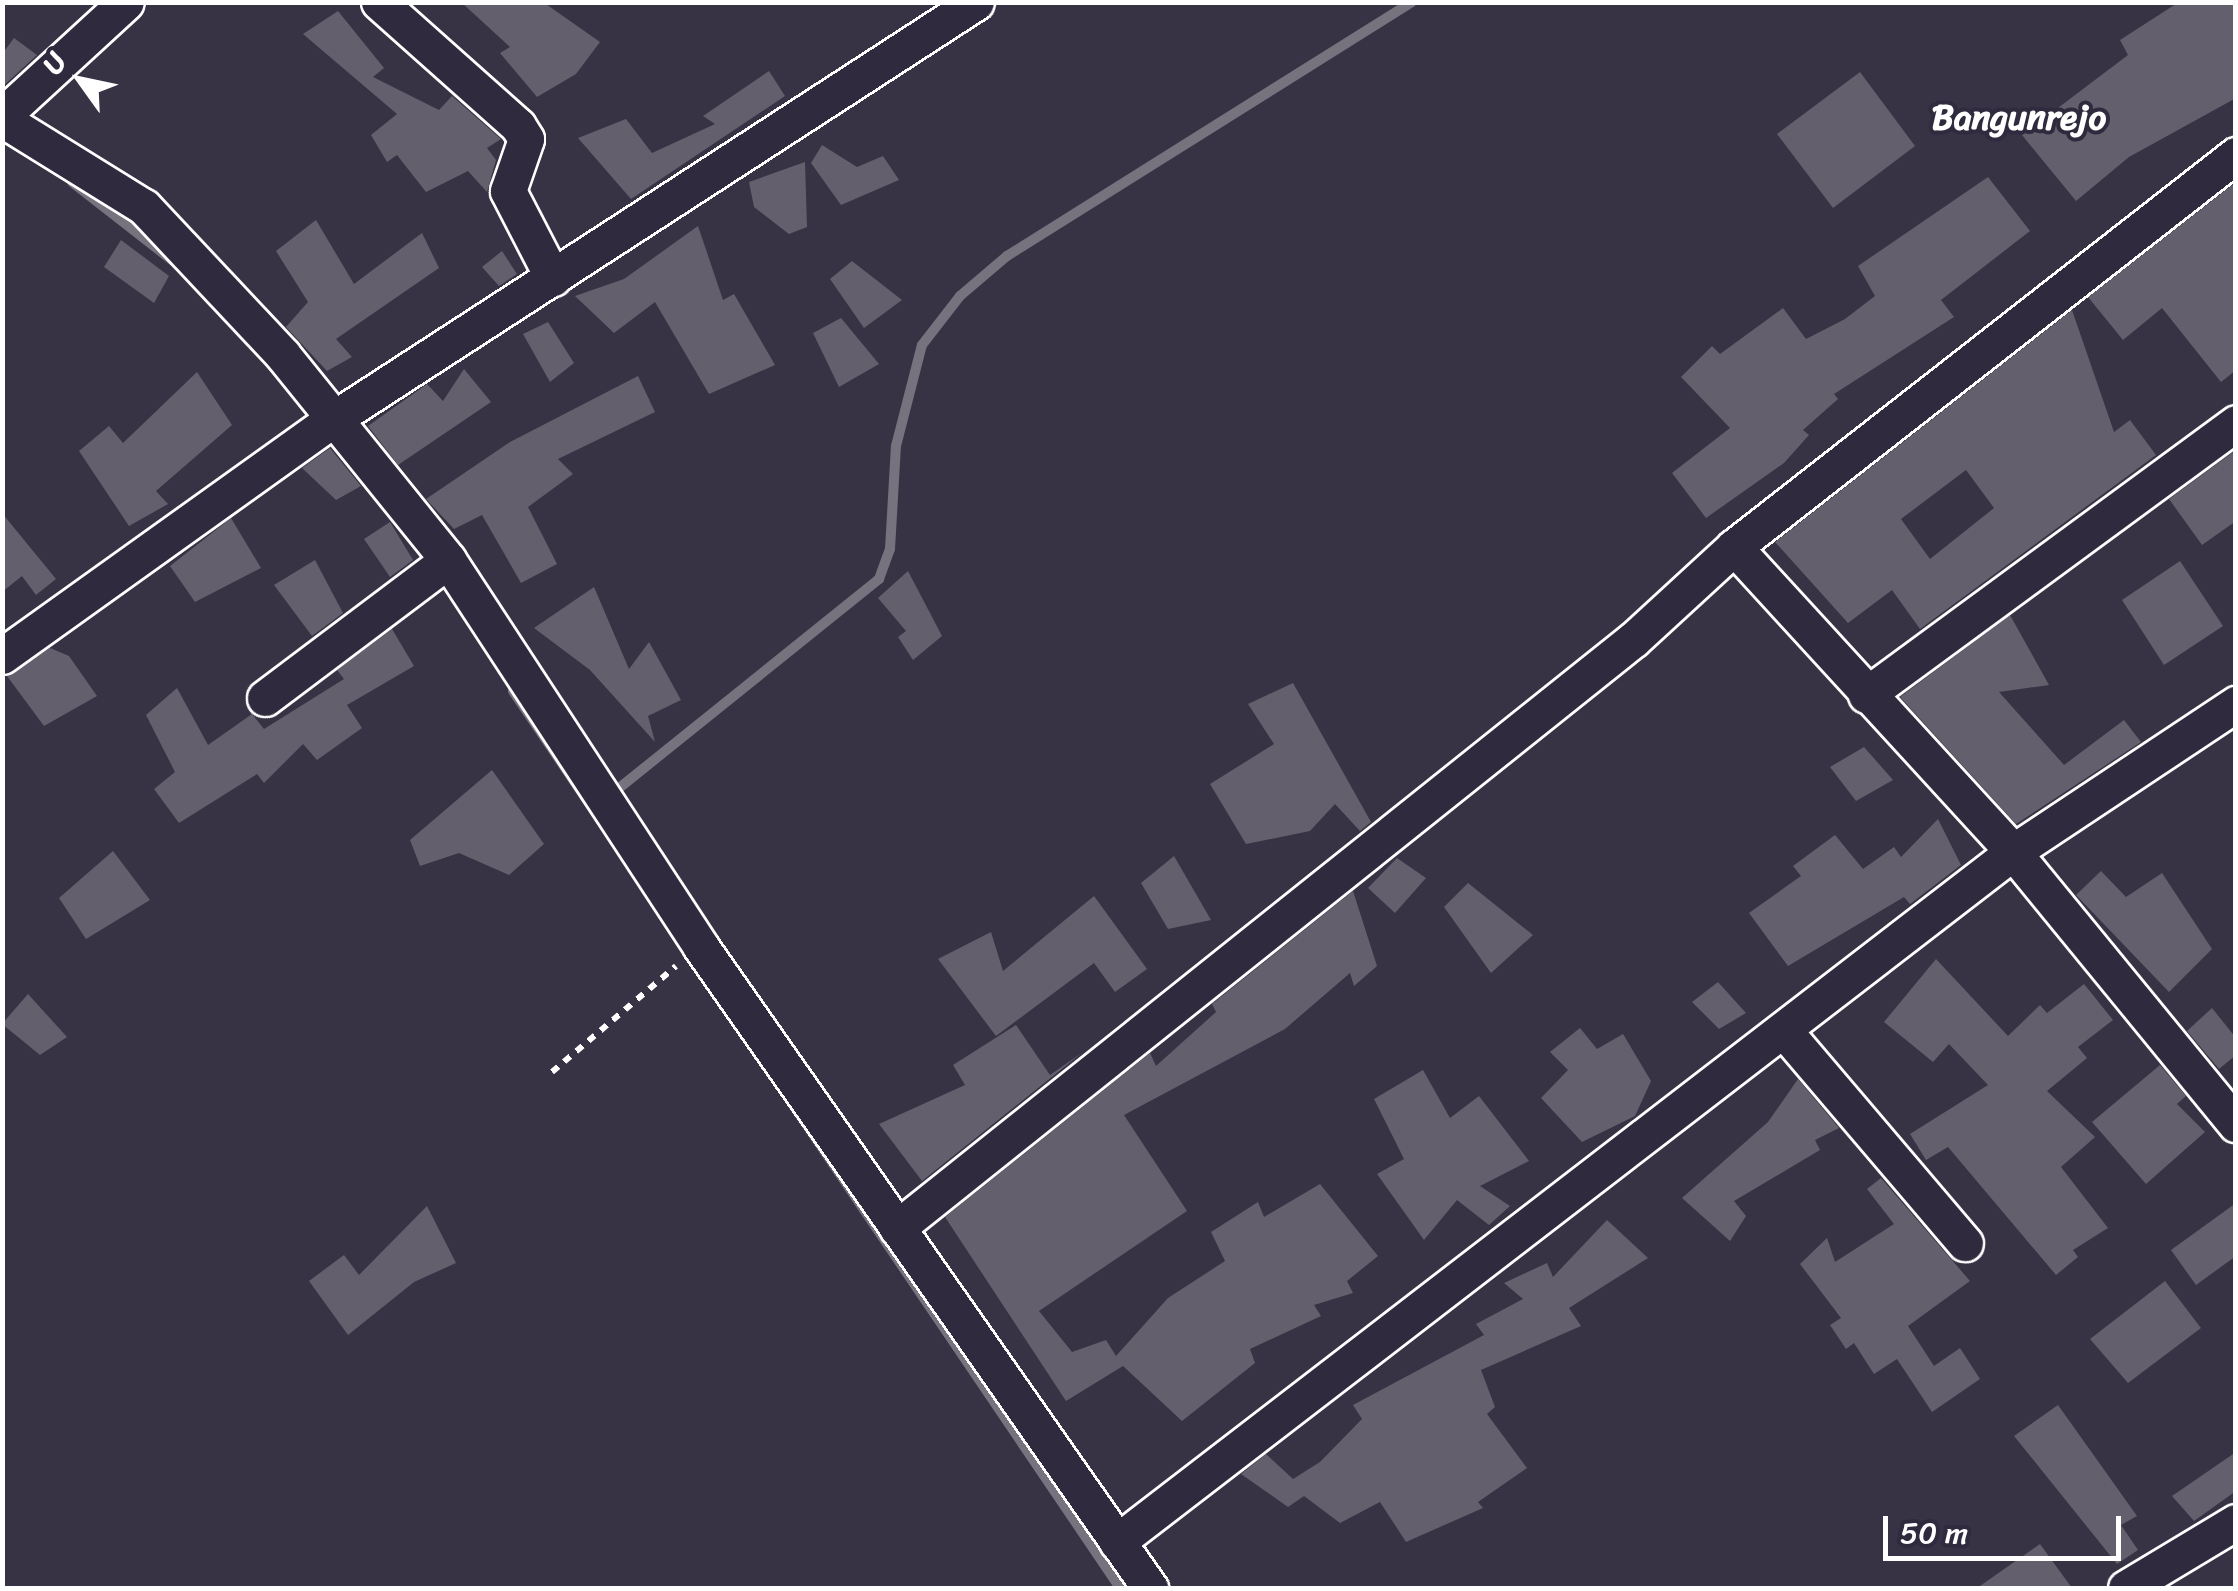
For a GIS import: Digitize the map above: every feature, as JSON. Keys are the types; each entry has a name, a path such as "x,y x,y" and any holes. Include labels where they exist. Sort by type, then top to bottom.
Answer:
{"street":[{"path":"126,2 2,117 144,208 335,418 606,801 897,1228 1150,1588"},
{"path":"379,2 518,126 526,140 508,191 553,278"},
{"path":"2,656 335,418 976,2"},
{"path":"897,1228 1634,639 1734,547 2236,156"},
{"path":"1866,695 2236,423"},
{"path":"1734,547 2013,852 2236,1124"},
{"path":"265,698 439,566"},
{"path":"1116,1542 1786,1033 2013,852 2236,704"},
{"path":"1786,1033 1965,1243"},
{"path":"2126,1588 2236,1522"}],"path":[{"path":"552,1072 678,965"}],"building":[{"path":"461,2 543,2 600,42 576,74 537,97 500,53 510,47"},
{"path":"2179,2 2236,2 2236,98 2129,157 2076,201 2022,135 2128,55 2120,40"},
{"path":"338,11 384,68 373,77 439,110 452,96 501,139 487,148 496,160 487,192 468,171 426,192 397,155 387,162 371,135 397,114 303,34"},
{"path":"14,38 37,55 2,87 2,54"},
{"path":"769,71 785,96 631,199 578,138 626,119 652,153 715,124 703,116"},
{"path":"1860,72 1915,146 1833,208 1777,134"},
{"path":"822,145 857,167 883,156 899,180 841,205 811,163"},
{"path":"805,162 807,227 789,234 754,207 749,182"},
{"path":"1988,177 2030,231 1941,300 1954,317 1834,394 1838,399 1803,430 1809,435 1784,463 1706,518 1672,473 1730,428 1681,377 1712,346 1720,354 1783,308 1806,339 1845,319 1875,296 1858,266"},
{"path":"2236,182 2236,370 2221,382 2162,308 2123,340 2088,297"},
{"path":"316,220 354,284 422,233 439,268 336,339 352,357 327,371 286,327 308,302 276,251"},
{"path":"698,226 723,300 734,294 775,365 709,394 655,302 614,333 575,296 624,279"},
{"path":"121,240 169,276 154,303 104,267"},
{"path":"502,251 517,274 499,286 482,267"},
{"path":"852,261 902,300 864,328 830,279"},
{"path":"2072,310 2114,432 2130,420 2156,455 1920,629 1892,590 1848,623 1775,542","holes":["1966,470 1994,508 1930,559 1901,519"]},
{"path":"841,318 879,364 839,387 813,333"},
{"path":"548,322 574,363 550,382 523,334"},
{"path":"464,369 491,402 398,465 368,426 427,384 443,401"},
{"path":"197,372 232,425 156,491 168,504 129,526 79,451 109,426 123,443"},
{"path":"638,376 655,412 558,459 573,474 528,507 557,564 521,583 482,515 454,529 426,499 510,442"},
{"path":"330,448 361,486 336,500 302,468"},
{"path":"2236,450 2236,521 2202,545 2169,499"},
{"path":"2,513 56,579 36,595 22,576 2,592"},
{"path":"231,518 261,568 195,602 170,566"},
{"path":"390,522 413,560 390,577 364,539"},
{"path":"315,560 343,613 312,636 274,585"},
{"path":"2180,561 2223,626 2164,665 2122,600"},
{"path":"908,571 942,636 913,660 898,637 906,631 878,598"},
{"path":"594,587 629,669 649,642 681,700 648,716 655,742 590,670 534,628"},
{"path":"2010,615 2049,685 1999,692 2064,765 2124,720 2141,742 2016,824 1900,697"},
{"path":"392,629 414,666 347,705 362,728 317,760 303,744 264,783 257,774 179,823 154,789 175,772 146,715 177,688 208,745 252,714 264,729 344,679 337,670"},
{"path":"50,648 69,656 97,696 44,726 7,676"},
{"path":"1293,683 1371,822 1360,831 1335,804 1310,831 1246,844 1210,784 1274,744 1248,704"},
{"path":"1864,747 1893,780 1856,801 1830,767"},
{"path":"492,770 544,844 509,875 459,853 420,866 410,840"},
{"path":"1938,819 1961,865 1910,904 1904,897 1788,966 1749,913 1801,876 1793,866 1835,835 1863,869 1894,847 1901,857"},
{"path":"113,851 150,900 86,939 59,898"},
{"path":"1174,856 1211,920 1168,929 1141,883"},
{"path":"1397,858 1426,878 1395,913 1368,888"},
{"path":"2101,871 2126,897 2162,873 2212,949 2169,992 2076,895"},
{"path":"1468,883 1533,935 1491,973 1444,907"},
{"path":"1353,891 1377,966 1354,986 1350,973 1285,1029 1124,1115 1187,1211 1039,1311 1072,1352 1106,1340 1116,1356 1168,1298 1225,1261 1211,1232 1258,1202 1264,1217 1320,1184 1378,1256 1347,1281 1353,1293 1314,1305 1321,1316 1250,1349 1255,1363 1182,1421 1123,1366 1066,1401 945,1217 1150,1053 1156,1066 1216,1012 1212,1004"},
{"path":"1094,896 1147,969 1115,992 1094,963 996,1036 938,959 991,932 1003,971"},
{"path":"1936,959 2008,1036 2040,1005 2047,1013 2084,984 2113,1020 2078,1047 2087,1058 2047,1091 2095,1137 2061,1167 2108,1228 2073,1250 2078,1257 2056,1275 1948,1147 1926,1160 1910,1134 1988,1085 1949,1044 1933,1062 1884,1022"},
{"path":"1718,982 1746,1013 1719,1029 1692,1002"},
{"path":"28,994 67,1037 40,1055 2,1024"},
{"path":"2212,1008 2236,1038 2236,1055 2219,1069 2187,1031"},
{"path":"1016,1025 1050,1075 1083,1052 922,1181 879,1124 965,1085 953,1065"},
{"path":"1580,1028 1597,1049 1623,1034 1651,1081 1635,1116 1582,1142 1541,1098 1568,1070 1550,1052"},
{"path":"2160,1065 2186,1096 2177,1104 2205,1132 2146,1184 2092,1122"},
{"path":"1423,1070 1450,1118 1479,1096 1529,1161 1480,1186 1510,1206 1489,1225 1457,1200 1424,1240 1377,1174 1404,1159 1374,1099"},
{"path":"1798,1079 1839,1128 1815,1140 1820,1150 1734,1201 1746,1216 1730,1241 1682,1198 1768,1122"},
{"path":"1881,1178 1970,1281 1908,1326 1934,1366 1960,1348 1980,1379 1932,1412 1897,1359 1874,1374 1854,1343 1846,1349 1830,1325 1841,1318 1800,1264 1827,1238 1835,1262 1894,1224 1867,1189"},
{"path":"2236,1203 2236,1256 2196,1285 2171,1250"},
{"path":"427,1206 456,1263 414,1282 348,1335 309,1281 344,1255 359,1275"},
{"path":"1607,1220 1648,1258 1569,1308 1581,1326 1481,1370 1495,1407 1487,1414 1527,1468 1478,1502 1483,1508 1406,1542 1380,1502 1340,1523 1304,1496 1288,1507 1241,1474 1266,1454 1293,1479 1320,1462 1362,1419 1353,1405 1484,1335 1476,1324 1523,1299 1504,1283 1547,1263 1553,1277"},
{"path":"2165,1281 2201,1328 2128,1383 2090,1339"},
{"path":"2058,1405 2137,1516 2121,1525 2138,1550 2117,1564 2014,1436"},
{"path":"2236,1452 2236,1491 2194,1521 2172,1496"},
{"path":"2040,1544 2072,1588 1977,1588"}],"waterway":[{"path":"608,797 879,579 890,549 896,446 922,345 960,296 1007,256 1412,2"},
{"path":"72,182 173,261"},
{"path":"513,691 1120,1588"}],"district":[{"name":"Bangunrejo","path":"2019,117"}]}
